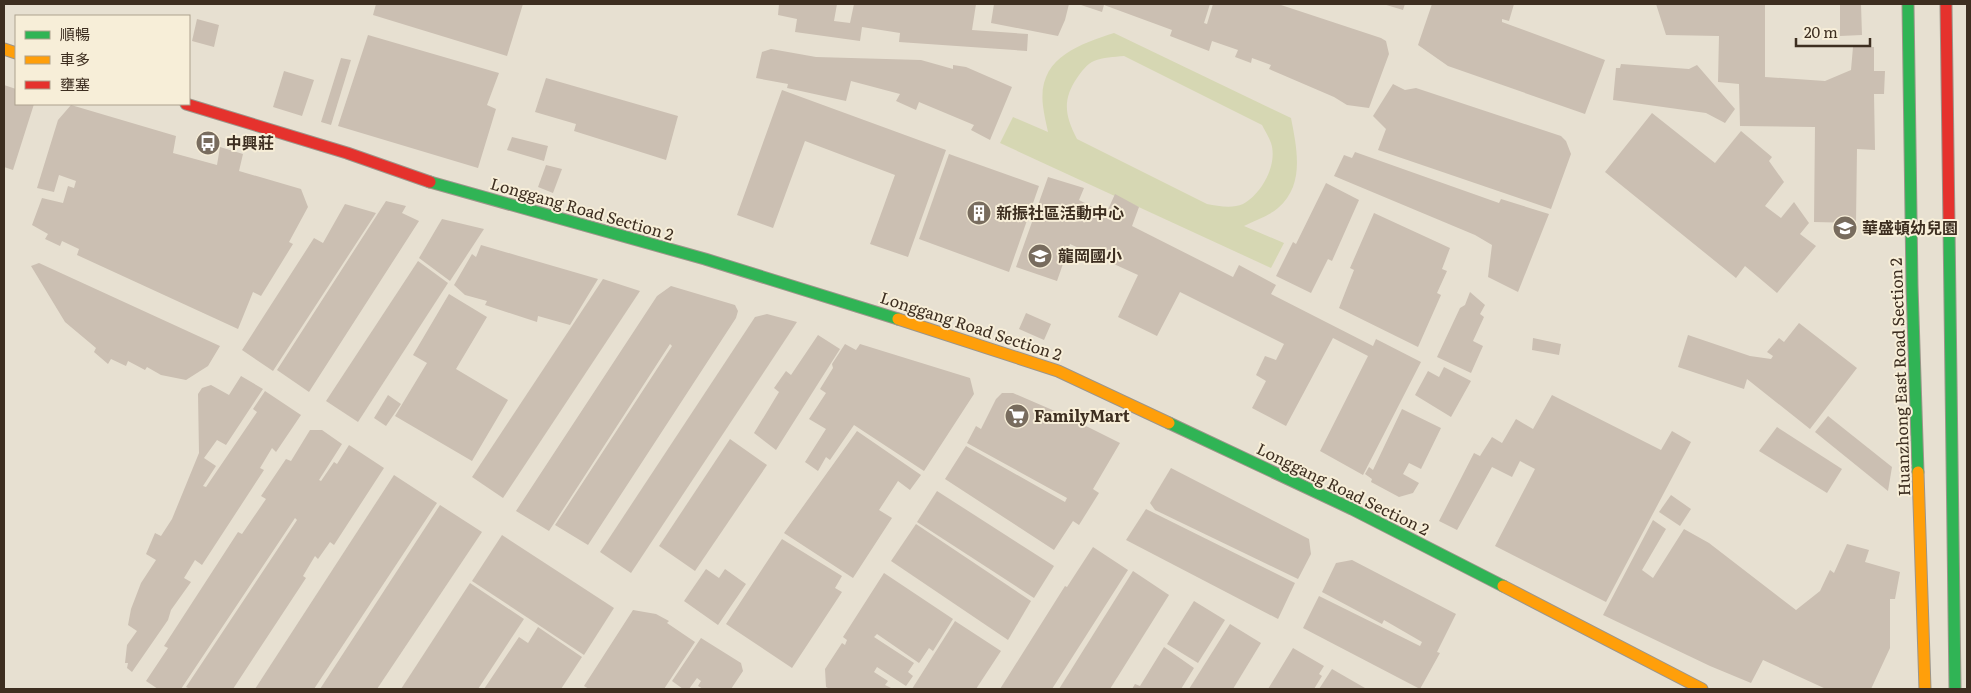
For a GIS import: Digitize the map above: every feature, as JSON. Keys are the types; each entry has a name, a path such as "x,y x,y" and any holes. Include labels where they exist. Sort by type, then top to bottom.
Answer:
{"main road":[{"name":"Huanzhong East Road Section 2","path":"1908,4 1909,164 1914,368 1924,595 1926,689"},
{"path":"1946,4 1955,689"},
{"name":"Longgang Road Section 2","path":"189,105 347,153 445,187 705,260 1006,353 1058,371 1352,510 1702,689"}],"green space":[{"path":"1114,33 1291,118 1297,154 1296,178 1292,189 1287,199 1278,208 1244,226 1284,243 1271,268 1000,143 1013,117 1048,132 1043,106 1043,90 1046,76 1053,65 1074,49","holes":["1124,56 1262,125 1273,151 1267,178 1256,193 1243,204 1230,207 1220,206 1207,204 1077,139 1070,123 1067,101 1072,86 1080,73 1089,64 1109,57"]}],"building":[{"path":"376,4 523,4 507,56 373,15"},
{"path":"779,4 837,4 834,21 850,23 854,4 976,4 972,30 1028,34 1027,51 899,42 900,33 862,27 860,41 795,32 797,19 778,15"},
{"path":"994,4 1069,4 1058,36 991,23"},
{"path":"1078,4 1210,4 1204,23 1207,24 1213,4 1278,4 1381,38 1386,41 1389,54 1369,108 1347,105 1334,97 1269,69 1271,65 1252,58 1251,63 1235,57 1238,50 1212,41 1209,51 1170,36 1172,30 1104,5 1102,12"},
{"path":"1383,4 1405,4 1403,10"},
{"path":"1432,4 1514,4 1509,21 1502,19 1502,22 1605,60 1585,114 1448,66 1418,45"},
{"name":"華盛頓幼兒園","path":"1656,4 1765,4 1765,77 1825,81 1851,70 1853,47 1874,47 1874,71 1885,71 1884,94 1874,94 1875,150 1857,149 1856,223 1814,222 1815,127 1740,126 1739,84 1718,82 1719,36 1666,35"},
{"path":"1840,4 1861,4 1862,35 1840,36"},
{"path":"197,19 219,25 214,47 192,41"},
{"path":"368,35 499,73 487,105 496,109 478,168 338,126"},
{"path":"771,49 816,57 921,60 953,69 953,65 966,67 1012,87 990,140 971,130 974,125 919,102 916,110 896,101 900,94 851,81 846,101 787,88 788,84 756,78 762,52"},
{"path":"341,58 351,60 331,125 321,122"},
{"path":"1621,64 1689,69 1697,65 1735,109 1725,123 1706,113 1613,100 1616,68 1620,68"},
{"path":"284,71 314,80 302,116 273,107"},
{"path":"546,78 678,116 666,160 574,131 576,124 535,112"},
{"path":"1393,84 1405,90 1416,88 1561,136 1566,141 1571,154 1551,209 1378,150 1386,129 1373,116"},
{"path":"4,85 15,89 15,105 34,105 13,170 4,167"},
{"path":"782,90 946,150 908,257 870,244 895,175 805,141 773,228 737,215"},
{"path":"71,105 176,136 173,153 217,165 220,147 243,154 239,171 301,189 308,207 289,242 293,244 261,296 253,292 238,329 77,255 79,249 62,241 60,246 45,239 48,234 32,225 42,198 63,203 68,186 74,188 76,181 59,175 54,192 37,188 58,120"},
{"path":"1652,113 1715,163 1741,131 1772,157 1769,161 1784,182 1765,206 1781,218 1794,202 1809,223 1800,234 1816,246 1777,293 1745,266 1736,278 1605,172"},
{"path":"512,137 548,146 544,161 507,150"},
{"path":"1355,152 1499,203 1501,199 1549,214 1518,292 1488,277 1492,245 1475,235 1334,176 1344,155 1352,158"},
{"name":"新振社區活動中心","path":"949,154 1039,186 1009,272 919,239"},
{"path":"546,165 562,169 553,193 538,187"},
{"path":"1048,177 1084,188 1079,200 1106,214 1115,194 1139,207 1132,226 1233,277 1239,265 1276,285 1271,294 1373,346 1376,339 1421,362 1363,475 1320,451 1368,356 1333,338 1286,426 1252,408 1266,381 1256,375 1265,356 1276,360 1284,344 1180,292 1157,336 1118,317 1138,275 1070,244 1057,281 1016,267"},
{"path":"1326,183 1359,200 1332,261 1328,259 1311,293 1276,276 1293,242 1296,244"},
{"path":"386,201 406,206 402,213 419,221 309,392 277,370"},
{"path":"345,204 376,213 273,371 242,350 314,238 323,243"},
{"path":"1374,213 1450,248 1442,269 1447,271 1437,293 1441,295 1418,347 1339,308 1354,270 1350,268"},
{"path":"442,219 484,229 450,281 419,258"},
{"path":"481,245 598,279 570,325 538,316 537,322 485,305 487,301 465,295 454,285 472,254 476,257"},
{"path":"418,261 448,283 358,422 326,401"},
{"path":"39,263 220,346 208,366 186,380 161,375 147,367 145,370 128,361 126,366 111,359 108,364 94,352 96,348 65,322 31,266"},
{"path":"603,279 640,291 503,498 472,477"},
{"path":"671,286 735,305 738,311 736,318 588,545 555,525 672,346 670,344 549,531 516,511 657,296"},
{"path":"1470,292 1485,305 1480,314 1484,317 1473,341 1483,346 1471,373 1437,357 1460,308 1465,305"},
{"path":"449,294 487,317 456,369 508,400 472,461 395,416 427,363 413,355"},
{"path":"1026,313 1051,324 1044,340 1019,329"},
{"path":"767,314 797,322 631,573 600,552 755,317"},
{"path":"1799,323 1857,368 1810,429 1747,379 1744,389 1678,367 1688,335 1750,356 1771,359 1773,356 1767,352 1779,338 1784,342"},
{"path":"818,335 840,349 776,450 754,433 779,392 774,388 786,371 791,375"},
{"path":"1533,338 1561,344 1559,355 1532,350"},
{"path":"845,344 856,350 860,344 970,378 974,394 924,471 854,425 830,460 826,457 818,471 805,462 826,429 809,419 826,393 820,389 833,368 832,364"},
{"path":"1444,367 1471,381 1451,417 1415,395 1428,371 1439,377"},
{"path":"241,376 263,389 226,445 217,440 204,458 216,466 203,486 206,487 257,412 253,409 265,391 301,415 276,452 272,448 260,468 264,470 202,565 195,560 184,578 191,582 171,610 168,620 132,672 127,668 128,663 125,663 127,645 137,631 128,625 131,609 141,583 156,560 146,554 155,533 161,536 172,519 199,453 198,394 202,388 211,385 229,395"},
{"path":"1002,393 1013,393 1064,415 1120,443 1093,489 1099,493 1079,525 1073,521 1054,550 945,479 966,446 1065,502 1067,498 967,443 976,426 981,429 996,399"},
{"path":"388,395 401,404 386,426 374,418"},
{"path":"1552,395 1661,450 1672,431 1691,442 1606,602 1495,546 1535,469 1520,461 1512,477 1492,467 1457,530 1439,521 1474,453 1480,456 1492,437 1502,443 1516,419 1533,429"},
{"path":"1402,409 1441,428 1421,469 1409,463 1403,474 1419,483 1413,493 1399,497 1371,482 1372,479 1365,474 1369,467 1373,470"},
{"path":"1828,416 1892,467 1888,491 1815,432"},
{"path":"1777,427 1842,469 1827,493 1759,451"},
{"path":"310,430 322,430 342,444 319,480 321,481 334,462 337,464 349,445 384,468 334,545 330,542 318,559 315,556 303,576 306,578 233,689 190,689 186,687 297,520 295,518 181,689 158,689 146,681 168,648 164,646 238,532 242,534 266,499 261,496 286,459 291,461"},
{"path":"857,431 921,475 910,490 898,481 879,510 892,518 853,578 784,533"},
{"path":"730,439 767,465 695,571 659,546"},
{"path":"1171,468 1309,539 1311,554 1298,579 1155,510 1150,503"},
{"path":"394,475 437,503 314,689 255,689"},
{"path":"937,491 1054,566 1034,598 917,522"},
{"path":"1671,495 1691,509 1680,526 1659,512"},
{"path":"440,505 482,532 377,689 320,689"},
{"path":"1146,509 1295,583 1278,619 1126,540"},
{"path":"1653,520 1666,529 1642,570 1653,578 1684,529 1709,543 1796,610 1820,591 1830,570 1834,573 1847,544 1869,550 1865,562 1900,572 1895,599 1890,599 1890,648 1871,689 1826,689 1763,660 1751,683 1710,666 1603,615"},
{"path":"916,524 1031,601 1008,640 891,561"},
{"path":"502,535 614,608 584,655 472,581"},
{"path":"782,539 842,576 835,588 842,592 792,668 726,624"},
{"path":"1093,547 1128,570 1052,689 1000,689 1065,586 1067,587"},
{"path":"1352,560 1456,614 1437,652 1440,653 1420,689 1303,628 1319,596 1420,646 1422,642 1384,620 1382,624 1322,592 1336,563"},
{"path":"706,569 719,578 725,569 746,584 718,625 684,601"},
{"path":"1133,571 1169,595 1110,689 1059,689"},
{"path":"884,573 953,619 933,651 929,648 919,663 877,634 874,637 914,663 908,672 913,676 906,686 877,667 874,672 888,681 885,685 893,689 830,689 826,687 825,669 842,643 845,645 847,640 843,637"},
{"path":"470,583 524,619 478,689 401,689"},
{"path":"1194,601 1225,620 1198,663 1167,644"},
{"path":"633,610 656,614 669,621 667,623 695,642 664,689 589,689 584,686"},
{"path":"955,621 1001,651 976,689 912,689"},
{"path":"1230,624 1261,643 1233,689 1189,689"},
{"path":"538,627 582,657 561,689 484,689 519,637 528,643"},
{"path":"701,638 741,663 743,671 731,689 703,689 698,686 701,681 697,678 689,689 683,689 672,681"},
{"path":"1164,647 1194,668 1181,689 1132,689 1135,684 1140,686"},
{"path":"1293,648 1324,666 1319,674 1322,676 1314,689 1268,689"},
{"path":"1332,669 1365,688 1319,689"}],"traffic: fast":[{"path":"1908,4 1912,285 1918,472"},
{"path":"430,182 705,259 898,319"},
{"path":"1949,226 1955,689"},
{"path":"1169,423 1352,509 1503,586"}],"traffic: slow":[{"path":"4,49 15,53"},
{"path":"898,319 1058,371 1169,423"},
{"path":"1918,472 1925,689"},
{"path":"1503,586 1702,689"}],"traffic: jam":[{"path":"1946,4 1949,226"},
{"path":"189,105 347,153 430,182"}],"place":[{"name":"中興莊","path":"208,143"},
{"name":"新振社區活動中心","path":"979,213"},
{"name":"華盛頓幼兒園","path":"1845,228"},
{"name":"龍岡國小","path":"1040,256"},
{"name":"FamilyMart","path":"1017,416"}]}
